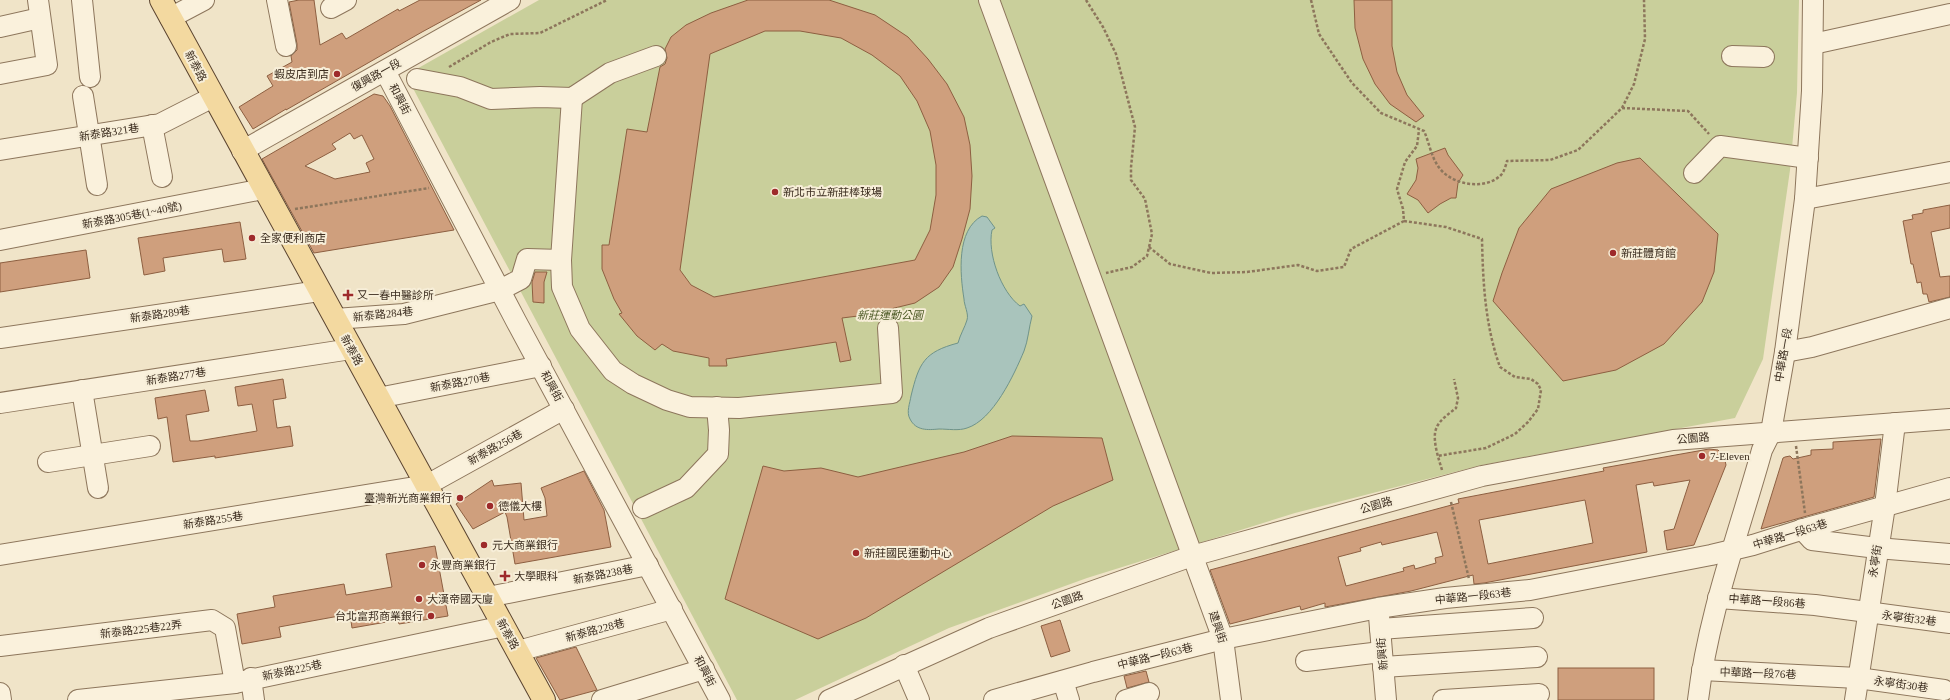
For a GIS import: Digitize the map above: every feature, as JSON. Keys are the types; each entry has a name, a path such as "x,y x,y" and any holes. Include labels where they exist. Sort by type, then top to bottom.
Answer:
{"main road":[{"name":"新泰路","path":"166,9 242,151 544,700"}],"street":[{"path":"82,0 90,77"},
{"path":"166,9 204,0"},
{"path":"277,0 286,46"},
{"name":"建興街","path":"989,0 1223,638 1231,700"},
{"name":"中華路一段","path":"1698,700 1702,670 1718,598 1762,450 1771,432 1785,352 1805,199 1813,44 1813,0"},
{"name":"復興路一段","path":"242,151 385,71 501,2"},
{"path":"0,28 39,9 47,66 0,74"},
{"path":"1813,44 1950,14"},
{"path":"417,79 460,87 491,99 540,97 572,98 610,73 656,56"},
{"path":"1732,56 1764,57"},
{"name":"和興街","path":"385,71 500,290 720,700"},
{"path":"83,96 97,185"},
{"name":"新泰路321巷","path":"0,150 160,124 213,97"},
{"path":"572,98 561,260 562,287 580,329 613,371 633,384 667,400 690,407 739,408 892,393 888,328"},
{"path":"152,125 162,177"},
{"path":"1694,173 1720,146 1808,158"},
{"path":"1805,199 1950,172"},
{"name":"新泰路305巷(1~40號)","path":"0,240 263,189"},
{"name":"新泰路284巷","path":"335,319 404,314 500,290 521,279 527,259 561,260"},
{"name":"新泰路289巷","path":"0,338 319,291"},
{"path":"1785,352 1812,347 1950,308"},
{"name":"新泰路277巷","path":"0,402 351,349"},
{"name":"新泰路270巷","path":"378,398 541,366"},
{"path":"82,390 98,488"},
{"path":"643,508 686,488 718,454 719,430 717,407"},
{"name":"新泰路256巷","path":"426,485 564,408"},
{"name":"公園路","path":"830,700 989,628 1192,556 1482,476 1673,440 1950,419"},
{"name":"永寧街","path":"1855,700 1867,612 1885,506 1895,423"},
{"path":"48,462 93,457 150,446"},
{"name":"新泰路255巷","path":"0,554 426,485"},
{"name":"中華路一段63巷","path":"994,700 1223,638 1378,608 1473,595 1530,590 1731,551 1805,528 1950,488"},
{"path":"1805,528 1812,540 1877,548 1950,554"},
{"name":"新泰路238巷","path":"488,597 648,565"},
{"name":"中華路一段86巷","path":"1718,598 1815,605 1867,612"},
{"name":"新興街","path":"1378,608 1386,700"},
{"name":"新泰路228巷","path":"518,651 672,609"},
{"name":"永寧街32巷","path":"1867,612 1950,623"},
{"path":"1380,629 1533,618"},
{"name":"新泰路225巷22弄","path":"0,646 212,620 225,628 243,680 254,700"},
{"name":"新泰路225巷","path":"78,700 132,697 243,680 504,626"},
{"path":"1306,661 1537,658"},
{"path":"904,666 919,700"},
{"path":"602,700 704,669"},
{"name":"中華路一段76巷","path":"1702,670 1858,678"},
{"name":"永寧街30巷","path":"1858,678 1944,690"},
{"path":"1062,681 1069,700"},
{"path":"0,693 1,700"},
{"path":"1126,700 1149,693"},
{"path":"1443,700 1539,694"}],"path":[{"path":"449,67 490,42 510,34 540,33 607,0"},
{"path":"1086,0 1103,27 1116,54 1123,78 1135,127 1131,180 1145,199 1152,234 1147,256 1132,267 1090,277"},
{"path":"1311,0 1319,34 1352,83 1381,112 1424,131 1438,166 1448,176 1462,184 1489,182 1501,174 1507,161 1550,160 1578,150 1622,108 1634,84 1645,40 1644,0"},
{"path":"1622,108 1688,111 1720,146"},
{"path":"1404,221 1404,209 1397,189 1405,162 1417,146 1419,129"},
{"path":"276,212 445,185"},
{"path":"1149,247 1170,264 1211,273 1247,272 1298,265 1317,271 1344,267 1351,249 1404,221 1446,227 1482,239 1483,280 1488,327 1500,367 1516,377 1532,379 1538,384 1541,390 1538,408 1528,422 1515,434 1486,448 1437,456"},
{"path":"1454,379 1458,398 1456,408 1444,417 1436,429 1437,456 1447,485 1473,595"},
{"path":"1794,430 1805,528"}],"green space":[{"name":"新莊運動公園","path":"539,0 1799,0 1797,93 1790,170 1763,359 1735,418 1482,465 1295,513 1087,578 949,628 795,700 737,700 406,75"}],"water":[{"path":"982,216 987,217 995,228 992,230 992,250 1001,282 1013,300 1020,306 1024,304 1032,316 1025,347 1015,372 1002,396 977,423 967,428 953,430 931,430 919,428 910,419 908,413 914,385 920,367 930,355 937,350 958,343 967,318 961,277 964,242 968,231"}],"building":[{"path":"314,0 320,45 342,33 346,39 398,9 399,11 420,0 481,0 422,32 253,129 239,107 273,86 267,76 292,62 291,56 297,50 297,44 289,2"},
{"path":"748,0 829,0 875,15 908,37 928,59 947,84 964,117 970,145 972,176 970,209 953,267 939,287 915,303 866,315 842,318 851,360 840,362 836,342 726,359 727,366 709,366 709,358 673,351 662,344 655,350 637,336 619,314 622,313 614,299 602,269 602,245 609,245 627,129 647,132 660,67 665,64 667,58 665,49 671,37 686,25 711,13","holes":["765,31 800,31 841,38 872,55 900,76 917,101 930,131 936,165 936,195 930,230 915,260 714,297 691,285 680,270 710,54"]},
{"path":"1354,0 1392,0 1392,46 1397,72 1407,95 1424,116 1416,122 1390,104 1375,84 1363,59 1355,28"},
{"path":"374,94 383,96 390,106 454,230 314,253 262,159","holes":["350,133 354,139 362,135 374,159 366,163 370,172 335,179 305,166 336,149 332,144"]},
{"path":"1445,148 1448,155 1463,175 1458,183 1456,198 1451,198 1428,213 1418,200 1407,194 1416,180 1418,168 1416,159"},
{"name":"新莊體育館","path":"1640,158 1718,234 1714,272 1702,302 1664,344 1616,370 1563,381 1493,301 1502,273 1519,228 1551,189 1617,163"},
{"path":"1950,205 1950,228 1931,232 1940,277 1950,276 1950,297 1929,302 1927,294 1923,294 1921,282 1917,283 1913,264 1911,264 1903,221 1913,219 1912,215 1923,213 1923,210"},
{"path":"240,222 246,259 224,262 222,249 163,258 165,271 144,275 138,238"},
{"path":"86,250 90,278 0,292 0,263"},
{"path":"535,272 547,272 544,282 544,303 533,302 532,282"},
{"path":"283,379 286,398 273,400 277,428 290,426 293,446 215,458 215,456 173,462 167,417 158,419 155,398 205,390 209,411 186,415 190,441 198,441 257,431 252,404 238,406 235,387"},
{"name":"新莊國民運動中心","path":"1012,436 1102,438 1113,480 1053,506 866,618 818,639 725,599 763,466 784,471 821,468 858,477 964,452"},
{"path":"1881,439 1874,497 1761,529 1783,458 1790,456 1793,459 1811,455 1811,450 1833,449 1833,442"},
{"path":"1709,449 1718,450 1724,456 1726,465 1694,545 1667,550 1664,531 1674,529 1690,480 1654,486 1653,482 1636,485 1647,552 1484,583 1474,584 1473,575 1411,591 1325,607 1325,603 1301,610 1300,606 1230,624 1210,570 1459,503 1458,499 1604,471 1603,468","holes":["1585,500 1593,543 1488,564 1479,520","1437,532 1443,556 1435,558 1436,563 1415,569 1414,565 1403,568 1404,571 1346,586 1338,557 1361,551 1360,548 1381,542 1382,545"]},
{"path":"584,471 604,510 611,547 515,564 505,512 473,529 456,504 492,480 494,486 521,483 524,520 547,516 545,498 541,488"},
{"path":"435,546 448,616 399,624 398,620 352,628 350,614 279,627 281,637 242,644 237,614 275,607 273,596 344,584 346,595 392,587 386,554"},
{"path":"1060,620 1070,651 1051,657 1041,626"},
{"path":"576,647 597,690 560,700 536,658"},
{"path":"1558,668 1654,668 1654,700 1558,700"},
{"path":"1146,671 1149,682 1127,688 1124,676"}],"place":[{"name":"蝦皮店到店","path":"337,74"},
{"name":"新北市立新莊棒球場","path":"775,192"},
{"name":"全家便利商店","path":"252,238"},
{"name":"新莊體育館","path":"1613,253"},
{"name":"又一春中醫診所","path":"348,295"},
{"name":"7-Eleven","path":"1702,456"},
{"name":"臺灣新光商業銀行","path":"460,498"},
{"name":"德儀大樓","path":"490,506"},
{"name":"元大商業銀行","path":"484,545"},
{"name":"新莊國民運動中心","path":"856,553"},
{"name":"永豐商業銀行","path":"422,565"},
{"name":"大學眼科","path":"505,576"},
{"name":"大漢帝國天廈","path":"419,599"},
{"name":"台北富邦商業銀行","path":"431,616"}]}
